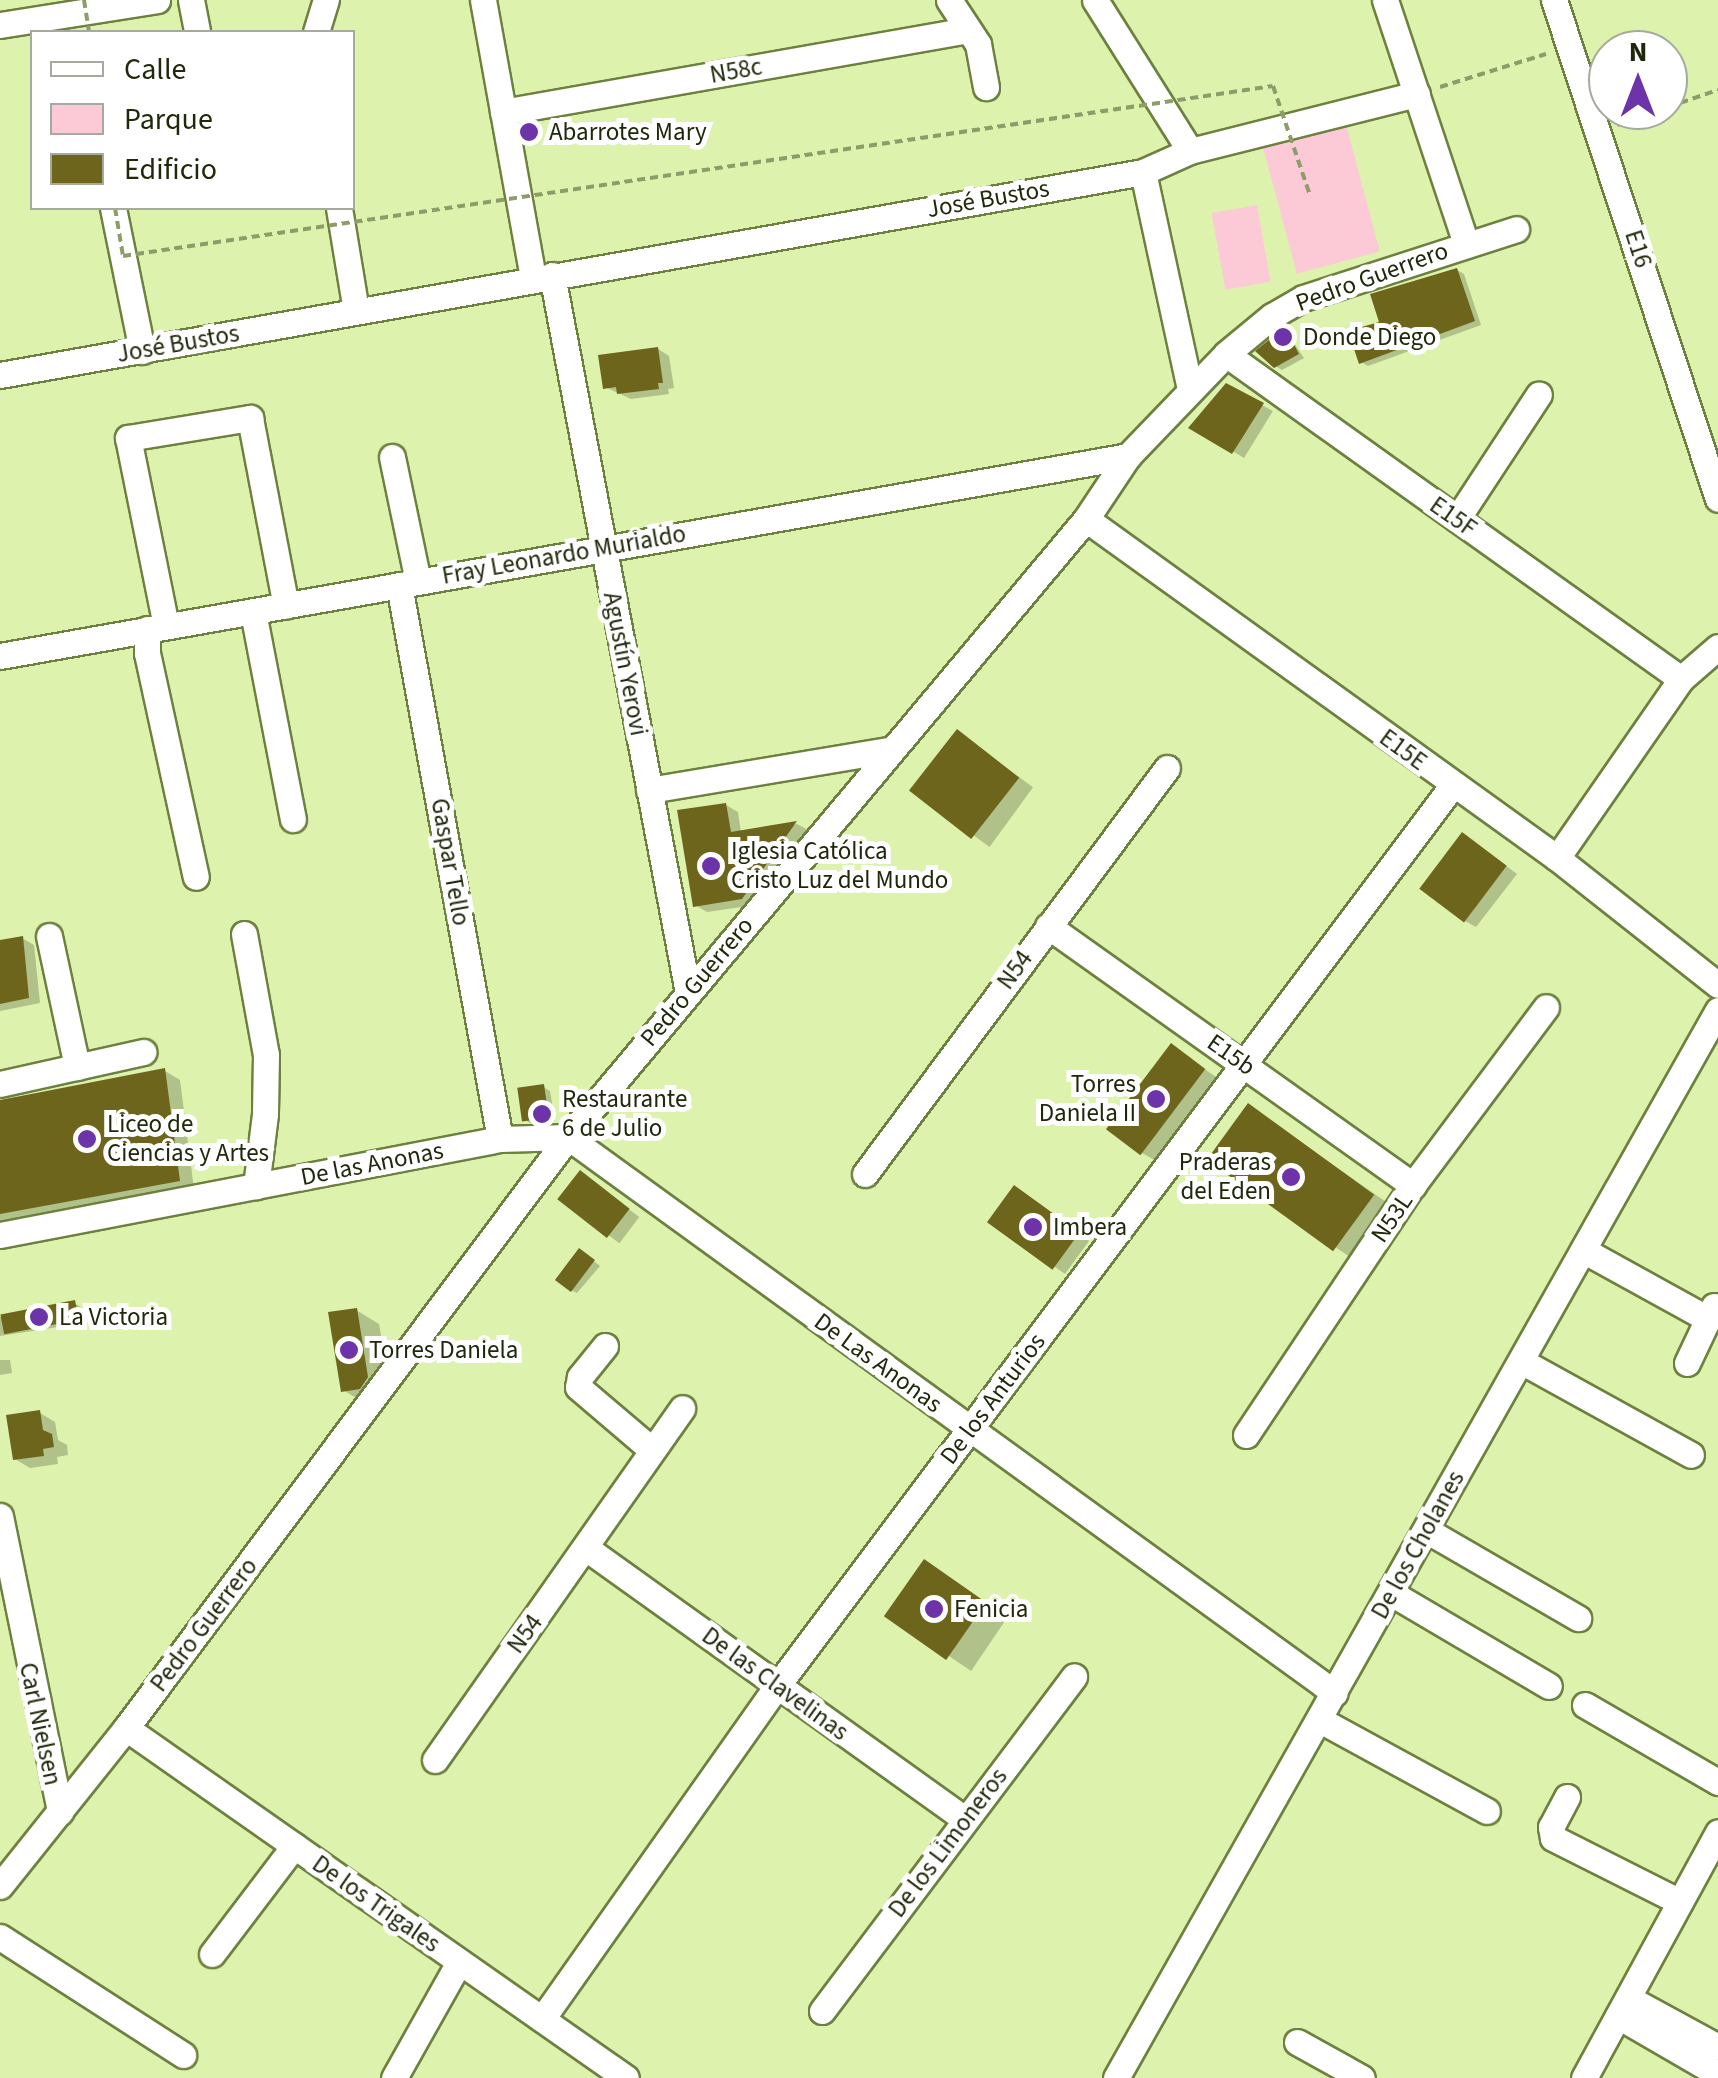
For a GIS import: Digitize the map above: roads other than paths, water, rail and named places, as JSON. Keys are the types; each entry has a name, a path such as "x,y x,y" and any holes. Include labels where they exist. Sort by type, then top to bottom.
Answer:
{"street":[{"path":"0,25 156,0"},
{"path":"191,0 197,30"},
{"path":"317,30 326,0"},
{"name":"Agustín Yerovi","path":"484,0 503,112 603,548 688,993"},
{"path":"949,0 978,44 986,87"},
{"path":"1095,0 1190,151"},
{"path":"1384,0 1466,244"},
{"name":"E16","path":"1554,0 1600,130 1718,499"},
{"name":"N58c","path":"503,112 968,30"},
{"name":"José Bustos","path":"0,375 1143,172 1190,151 1416,94"},
{"path":"1143,172 1190,390"},
{"path":"114,210 142,351"},
{"path":"339,210 356,310"},
{"name":"Pedro Guerrero","path":"0,1886 126,1728 568,1137 1086,519 1128,456 1226,354 1272,316 1303,298 1516,229"},
{"name":"E15F","path":"1226,354 1681,679"},
{"path":"1457,519 1538,394"},
{"path":"196,877 148,654 156,628 128,438 250,418 286,606"},
{"name":"Fray Leonardo Murialdo","path":"0,656 1128,456"},
{"name":"Gaspar Tello","path":"392,457 408,583 500,1139"},
{"name":"E15E","path":"1086,519 1556,858 1718,985"},
{"path":"253,612 293,820"},
{"path":"1556,858 1681,679 1718,646"},
{"path":"649,790 889,750"},
{"name":"N54","path":"865,1174 1167,768"},
{"name":"De los Anturios","path":"542,2019 777,1686 1241,1062 1452,786"},
{"name":"E15b","path":"1048,926 1413,1186"},
{"path":"244,934 266,1055 256,1186"},
{"path":"49,936 77,1067"},
{"name":"N53L","path":"1246,1435 1413,1186 1546,1006"},
{"name":"De los Cholanes","path":"1116,2078 1718,1010"},
{"path":"0,1084 143,1052"},
{"name":"De las Anonas","path":"0,1235 500,1139 568,1137"},
{"name":"De Las Anonas","path":"568,1137 1335,1694"},
{"path":"1583,1250 1713,1313 1687,1363"},
{"path":"606,1346 578,1386 652,1450"},
{"path":"1521,1361 1690,1455"},
{"name":"N54","path":"435,1760 682,1408"},
{"name":"Carl Nielsen","path":"0,1516 12,1653 60,1812"},
{"path":"1426,1530 1578,1618"},
{"name":"De las Clavelinas","path":"586,1548 964,1819"},
{"path":"1391,1592 1550,1686"},
{"name":"De los Limoneros","path":"822,2012 1074,1676"},
{"path":"1585,1705 1718,1782"},
{"path":"1320,1720 1488,1811"},
{"name":"De los Trigales","path":"126,1728 626,2078"},
{"path":"1567,1798 1551,1827 1553,1838 1680,1902"},
{"path":"1584,2078 1718,1832"},
{"path":"212,1954 294,1846"},
{"path":"0,1937 183,2054"},
{"path":"394,2078 459,1962"},
{"path":"1623,2007 1715,2039"},
{"path":"1623,2007 1718,2074"},
{"path":"1297,2042 1362,2078"}],"place":[{"name":"Abarrotes Mary","path":"529,132"},
{"name":"Donde Diego","path":"1283,337"},
{"name":"Iglesia Católica Cristo Luz del Mundo","path":"711,866"},
{"name":"Torres Daniela II","path":"1156,1099"},
{"name":"Restaurante 6 de Julio","path":"542,1114"},
{"name":"Liceo de Ciencias y Artes","path":"87,1139"},
{"name":"Praderas del Eden","path":"1291,1177"},
{"name":"Imbera","path":"1033,1227"},
{"name":"La Victoria","path":"39,1317"},
{"name":"Torres Daniela","path":"349,1350"},
{"name":"Fenicia","path":"934,1609"}]}
